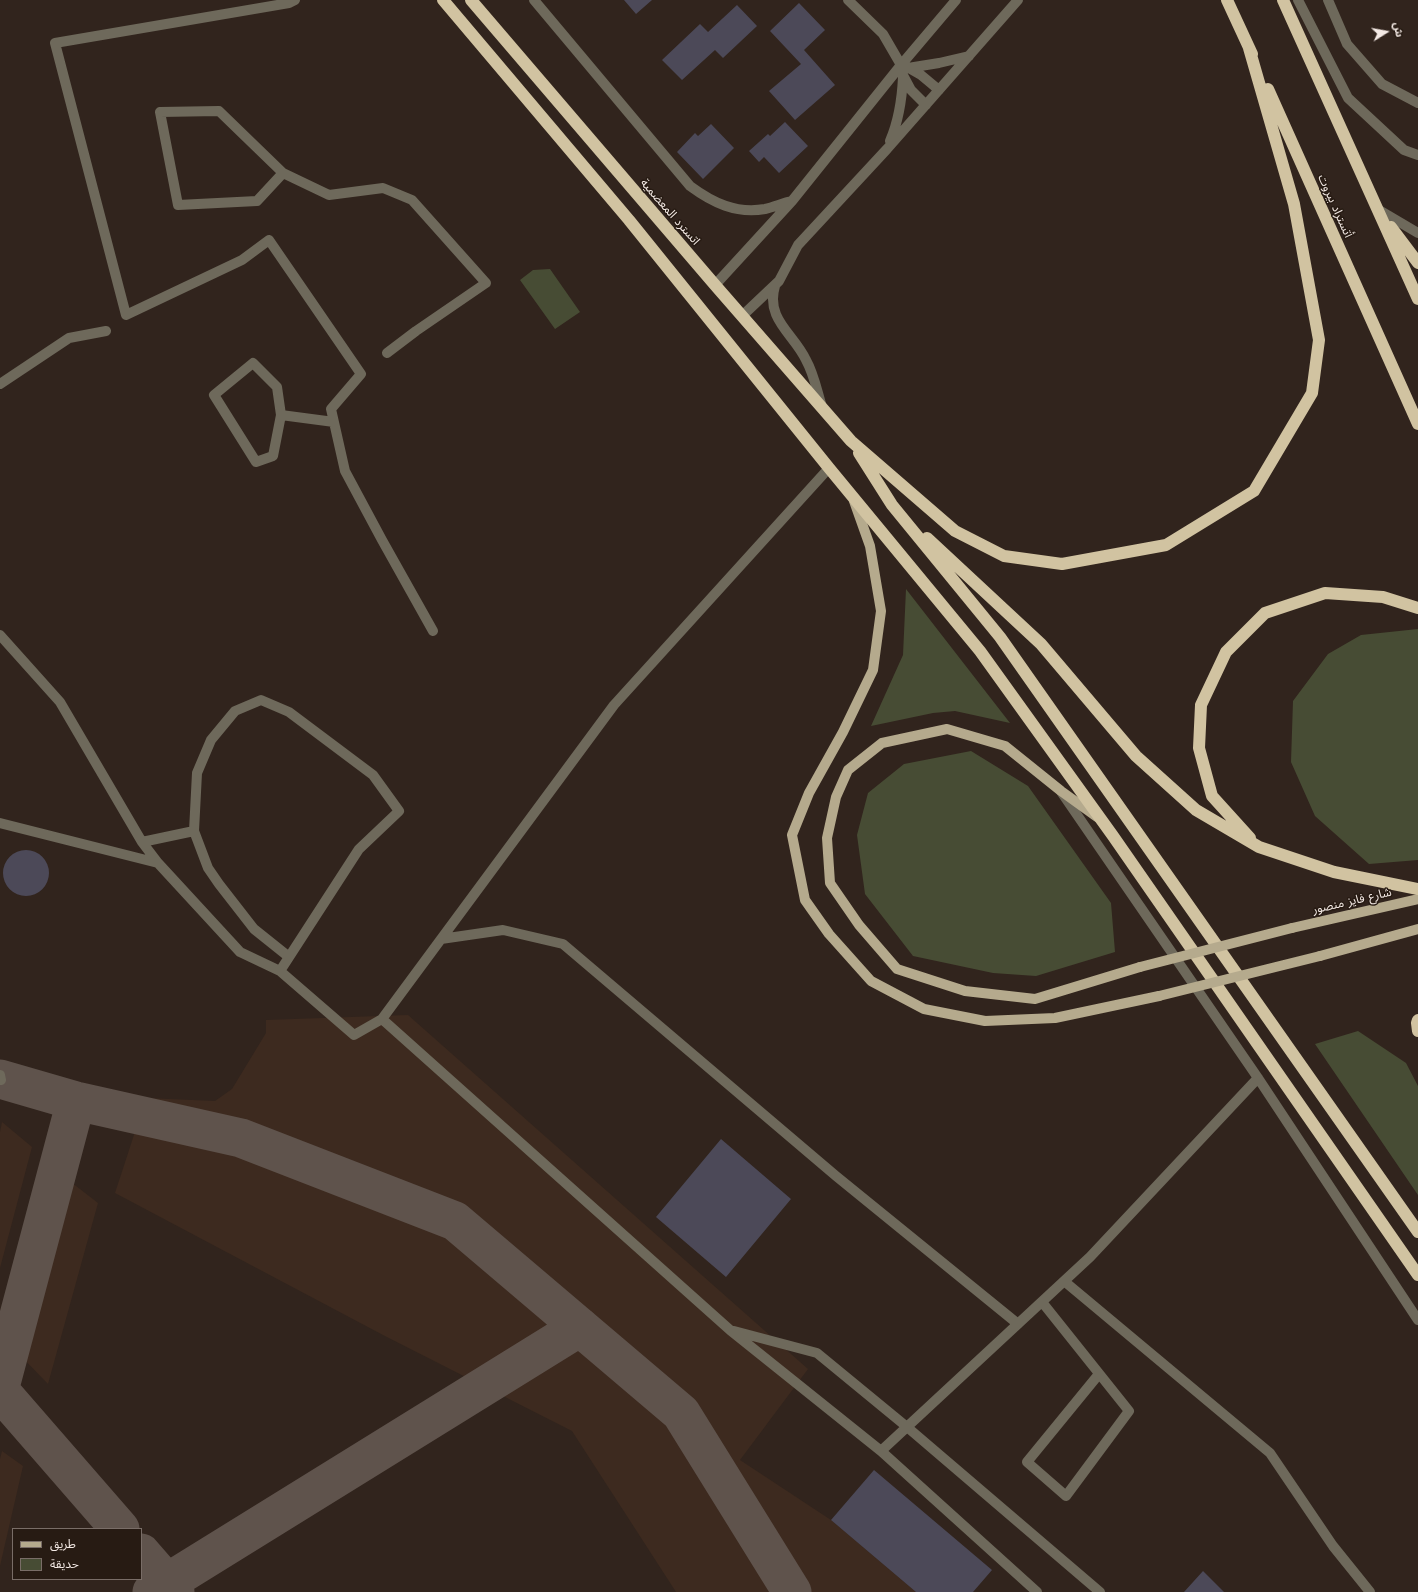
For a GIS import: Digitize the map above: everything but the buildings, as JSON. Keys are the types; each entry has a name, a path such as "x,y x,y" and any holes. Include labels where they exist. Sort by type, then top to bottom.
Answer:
{"highway":[{"path":"443,0 629,220 829,468 980,651 1103,822 1418,1275"},
{"name":"اتسترد المعضمية","path":"471,0 851,441"},
{"name":"أتستراد بيروت","path":"1227,0 1418,424"},
{"path":"1283,0 1418,299"},
{"path":"851,441 955,531 1004,556 1062,564 1166,545 1254,491 1312,393 1319,340 1294,204 1249,48"},
{"path":"1378,210 1418,263"},
{"path":"851,441 892,505 1000,637 1418,1232"},
{"path":"892,505 1040,644 1136,756 1196,810 1259,847 1334,872 1418,889"},
{"path":"1259,847 1212,796 1199,748 1201,706 1226,652 1265,613 1325,593 1383,597 1418,608"},
{"path":"1418,1020 1418,1031"}],"main road":[{"path":"852,496 870,546 881,611 873,670 809,793 792,835 805,900 829,934 871,981 924,1009 985,1021 1055,1018 1159,996 1320,956 1418,929"},
{"name":"شارع فايز منصور","path":"1103,822 1061,791 1005,746 947,729 882,744 848,770 836,797 827,838 830,883 859,925 897,969 966,991 1035,999 1140,967 1292,928 1418,899"}],"street":[{"path":"295,0 55,43 126,315 242,260 269,240 361,374 331,409 345,471 433,631"},
{"path":"534,0 690,186 708,199 741,210 765,209 792,201"},
{"path":"848,0 883,34 904,69 911,90 926,105"},
{"path":"715,285 792,201 904,69 956,0"},
{"path":"742,316 775,286 783,276 798,245 887,149 1018,0"},
{"path":"1298,0 1348,98 1404,150 1418,155"},
{"path":"1328,0 1347,44 1382,84 1418,103"},
{"path":"904,69 969,56"},
{"path":"904,69 921,75 939,90"},
{"path":"887,149 898,119 904,69"},
{"path":"283,173 257,201 178,205 160,112 219,111 283,173 329,195 383,188 412,200 486,283 416,331 387,353"},
{"path":"1378,210 1418,233"},
{"path":"775,286 772,301 774,312 806,358 823,409"},
{"path":"0,384 69,338 106,331"},
{"path":"253,363 277,387 281,415 273,456 256,462 214,395 253,363"},
{"path":"281,415 334,422"},
{"path":"0,635 60,702 142,842 158,863 240,952 280,971 354,1035 382,1019 614,705 829,468"},
{"path":"280,971 359,849 399,811 373,774 289,712 262,700 235,711 211,740 197,773 194,831 208,868 219,884 254,928 289,957"},
{"path":"1061,791 1258,1078 1418,1320"},
{"path":"0,823 158,863"},
{"path":"142,842 194,831"},
{"path":"441,939 503,930 563,944 836,1176 1018,1324"},
{"path":"382,1019 730,1330 881,1451 1037,1592"},
{"path":"881,1451 1090,1257 1258,1078"},
{"path":"1064,1281 1270,1453 1333,1546 1370,1592"},
{"path":"1042,1302 1129,1411 1066,1496 1027,1462 1099,1374"},
{"path":"730,1330 816,1353 907,1427 1100,1592"}],"shaded area":[{"path":"408,1015 808,1369 740,1460 831,1520 916,1592 676,1592 572,1431 383,1335 115,1193 146,1098 215,1101 232,1089 266,1033 266,1020"},
{"path":"2,1122 32,1147 0,1268 0,1132"},
{"path":"67,1179 98,1203 48,1384 16,1351"},
{"path":"2,1451 23,1466 0,1566 0,1459"}],"green space":[{"path":"550,269 580,312 555,329 520,280 533,270"},
{"path":"906,589 1010,723 955,711 933,713 871,726 903,655"},
{"path":"1418,629 1418,860 1369,864 1315,816 1291,762 1293,701 1328,654 1361,635"},
{"path":"971,751 1028,786 1111,903 1115,952 1036,976 993,973 913,956 865,894 857,835 868,793 904,764"},
{"path":"1358,1031 1406,1063 1418,1086 1418,1195 1315,1044"}],"taxiway":[{"path":"0,1079 76,1101 241,1138 455,1221 681,1413 792,1592"},
{"path":"0,1387 76,1101"},
{"path":"152,1592 580,1327"},
{"path":"0,1391 119,1528"},
{"path":"142,1554 175,1592"}]}
